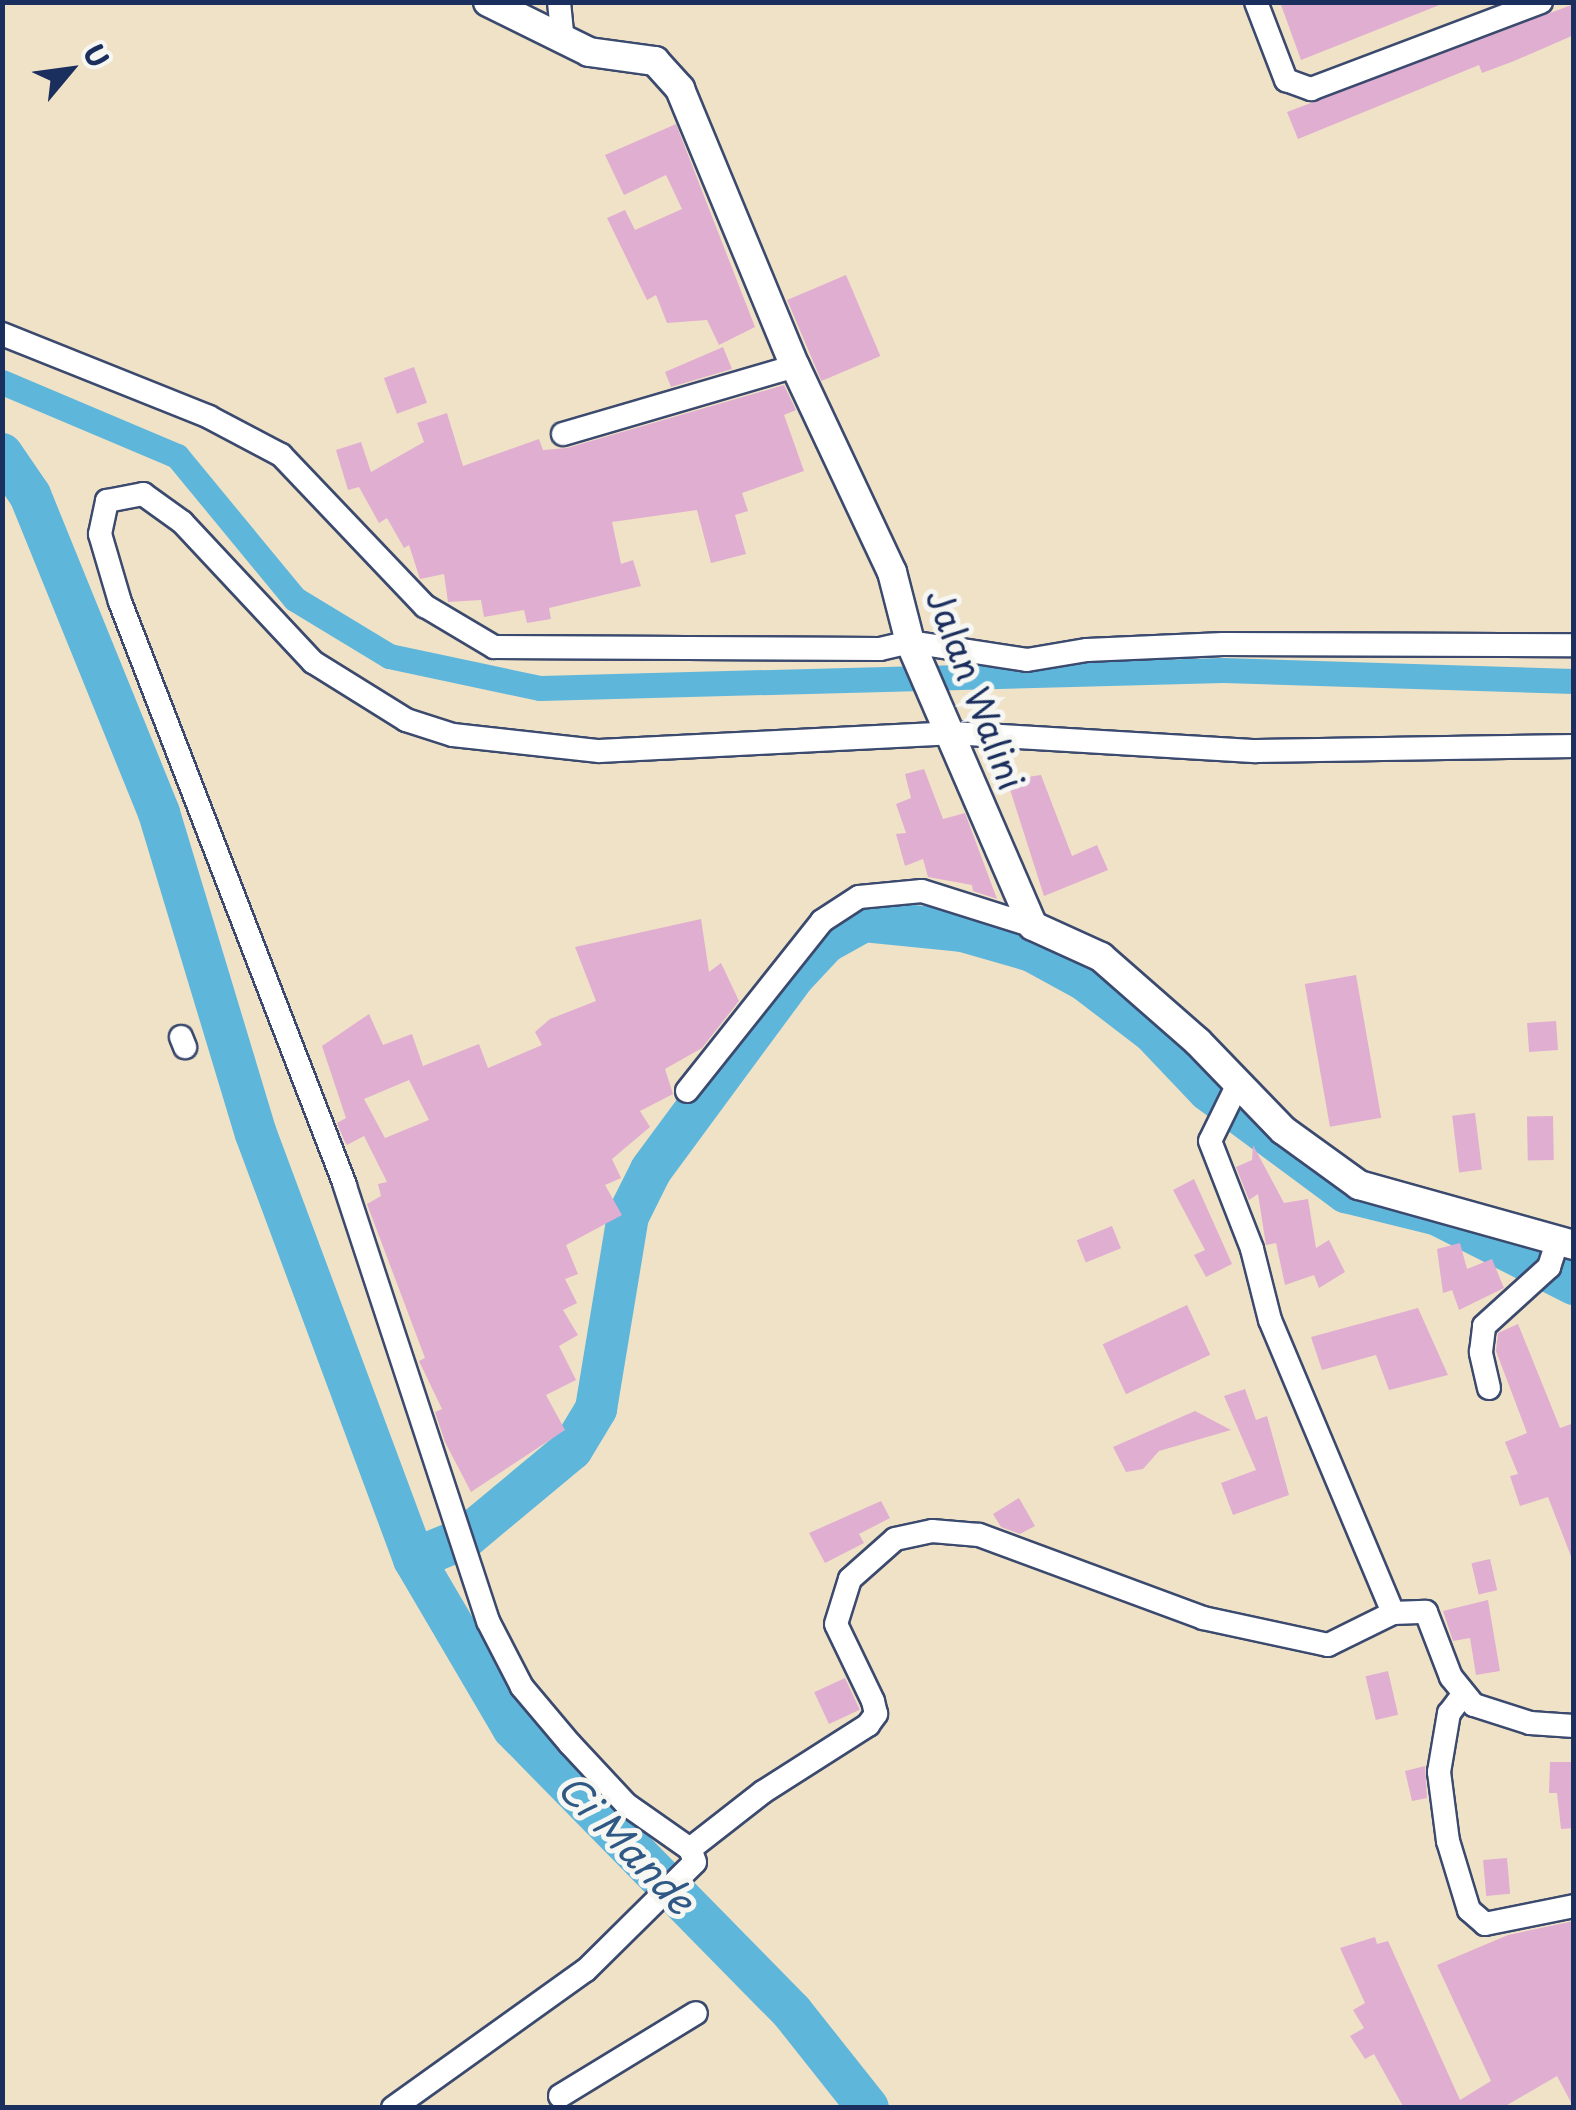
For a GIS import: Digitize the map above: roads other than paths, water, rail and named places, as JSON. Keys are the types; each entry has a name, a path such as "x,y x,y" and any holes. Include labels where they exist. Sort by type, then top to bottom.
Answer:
{"street":[{"name":"Jalan Walini","path":"488,2 562,42 642,56 670,72 795,366 892,572 912,645 1033,926"},
{"path":"559,2 562,42"},
{"path":"1256,2 1286,80 1311,89 1541,2"},
{"path":"2,334 208,417 281,455 425,606 494,647 862,650 912,645 1027,660 1086,650 1223,644 1574,645"},
{"path":"562,434 795,366"},
{"path":"393,2108 586,1970 687,1875 694,1862 690,1849 626,1804 522,1688 461,1551 345,1185 120,602 103,547 102,508 116,495 143,494 182,522 314,662 406,720 452,735 598,751 949,727 1256,751 1574,746"},
{"path":"686,1090 822,920 859,896 922,890 1033,926 1100,957 1198,1042 1234,1091 1309,1152 1359,1185 1554,1258 1484,1326 1481,1352 1489,1388"},
{"path":"1234,1091 1210,1141 1252,1249 1270,1320 1393,1612"},
{"path":"690,1849 762,1792 868,1725 876,1714 873,1700 836,1624 850,1579 895,1539 932,1531 979,1535 1203,1618 1328,1645 1393,1612 1426,1612 1462,1696 1505,1718 1574,1726"},
{"path":"1462,1696 1449,1713 1440,1772 1448,1841 1473,1917 1485,1924 1574,1906"},
{"path":"560,2096 696,2013"}],"waterway":[{"path":"2,382 177,456 295,599 389,656 540,688 1223,670 1574,681"},
{"path":"2,454 30,495 159,813 256,1134 414,1559 465,1538 572,1449 596,1409 628,1216 651,1170 795,975 826,942 864,921 963,931 1032,951 1085,980 1153,1032 1208,1090 1346,1192 1438,1215 1574,1284"},
{"name":"Ci Mande","path":"414,1559 513,1728 792,2012 868,2108"}]}
